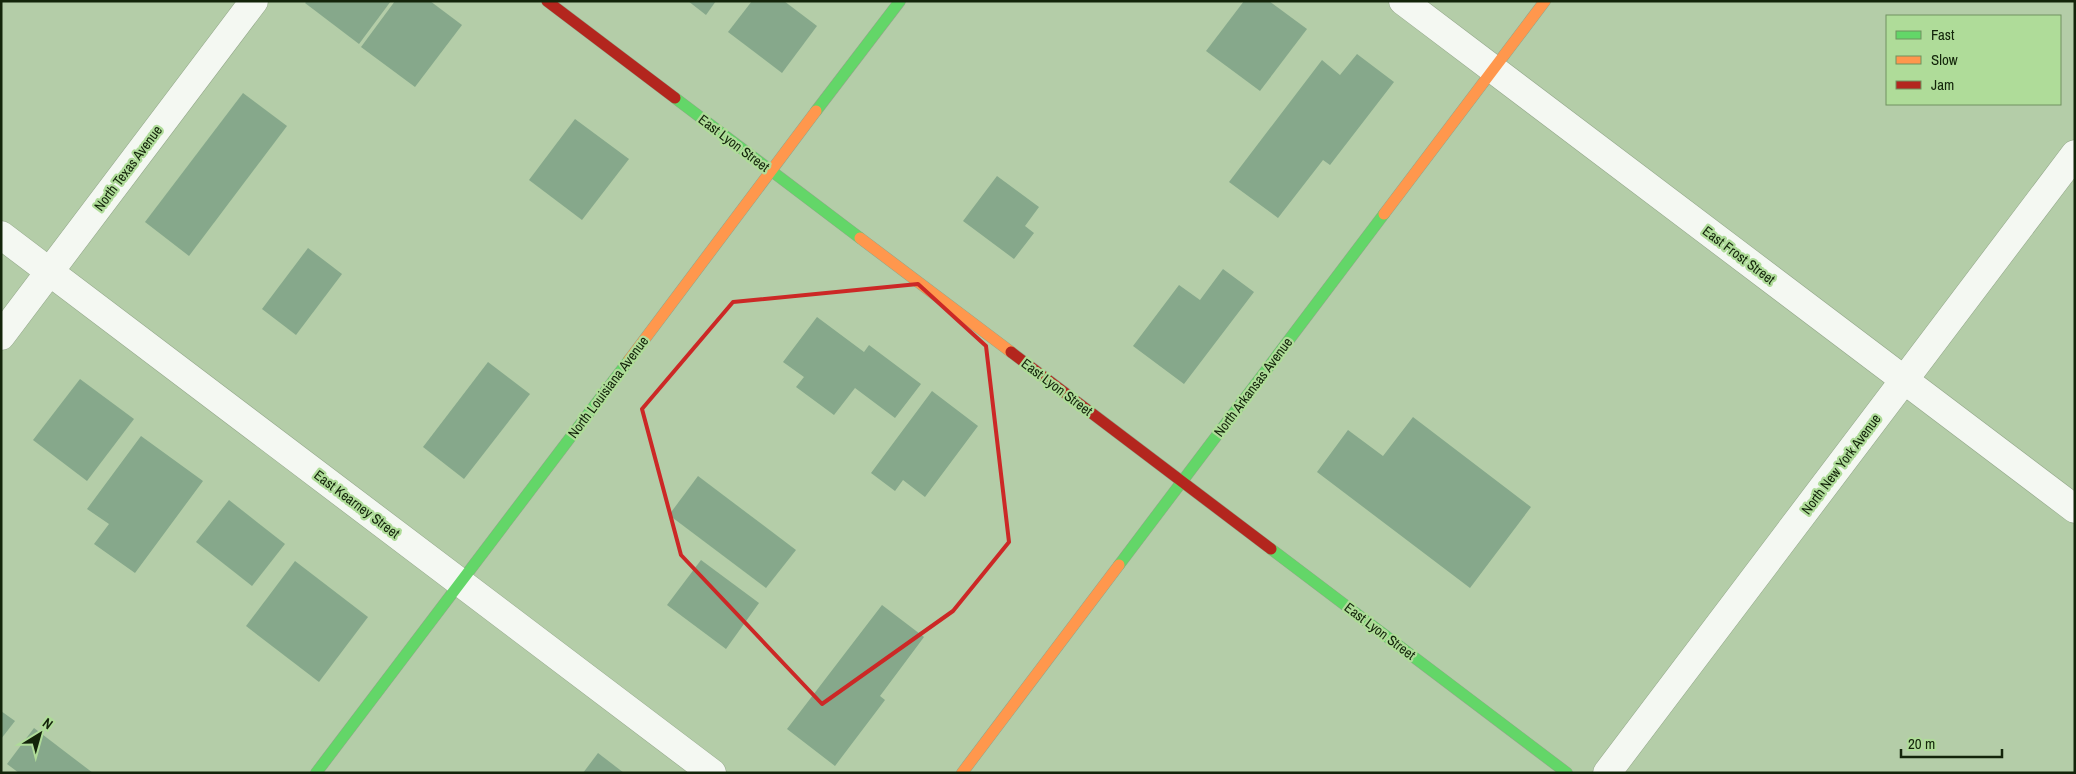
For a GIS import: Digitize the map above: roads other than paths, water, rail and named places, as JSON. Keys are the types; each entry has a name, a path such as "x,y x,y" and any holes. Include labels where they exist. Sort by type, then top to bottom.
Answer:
{"main road":[{"name":"East Lyon Street","path":"547,1 1567,773"},
{"name":"North Louisiana Avenue","path":"316,773 900,1"},
{"name":"North Arkansas Avenue","path":"962,773 1545,1"}],"street":[{"name":"North Texas Avenue","path":"1,336 254,1"},
{"name":"East Frost Street","path":"1403,1 2075,509"},
{"name":"North New York Avenue","path":"1607,773 2075,154"},
{"name":"East Kearney Street","path":"1,235 712,773"}]}
